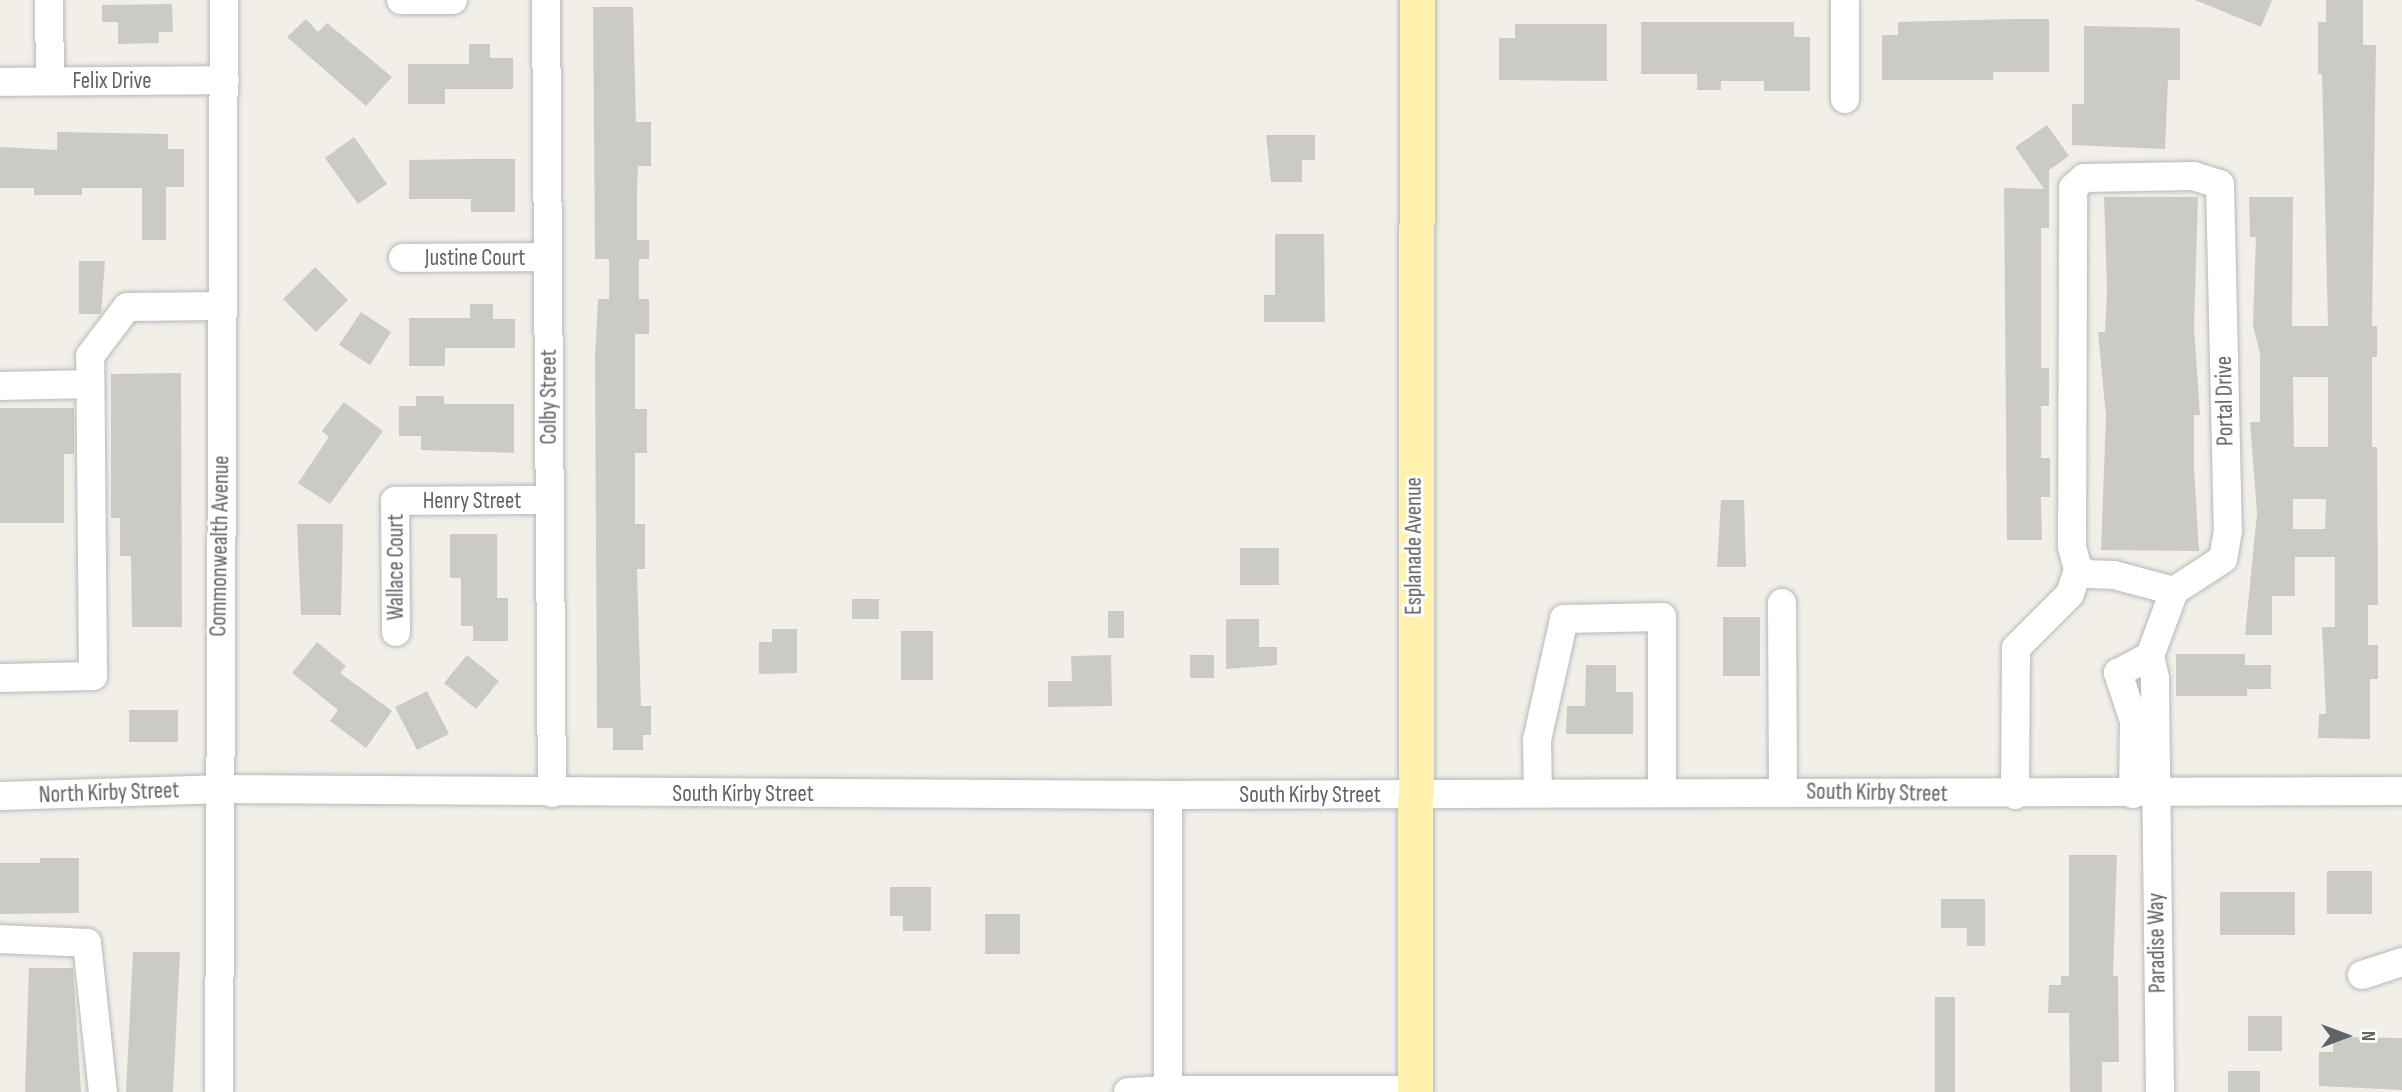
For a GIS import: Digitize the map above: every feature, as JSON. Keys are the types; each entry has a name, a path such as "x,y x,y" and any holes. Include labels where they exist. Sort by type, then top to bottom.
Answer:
{"main road":[{"name":"Esplanade Avenue","path":"1415,1091 1413,794 1418,0"}],"street":[{"path":"49,0 50,82"},
{"name":"Commonwealth Avenue","path":"219,1092 217,789 224,0"},
{"path":"401,0 453,0"},
{"name":"Colby Street","path":"546,0 552,793"},
{"path":"1844,0 1845,99"},
{"name":"Felix Drive","path":"0,82 225,80"},
{"name":"Portal Drive","path":"2078,569 2072,547 2073,188 2084,177 2193,176 2220,184 2228,531 2223,559 2174,591"},
{"name":"Justine Court","path":"403,258 548,257"},
{"path":"0,678 93,676 90,356 127,307 222,306"},
{"path":"0,386 90,384"},
{"name":"Henry Street","path":"395,501 550,500"},
{"name":"Wallace Court","path":"395,501 396,632"},
{"path":"2015,795 2016,649 2070,594 2078,569 2174,591"},
{"name":"Paradise Way","path":"2160,1092 2144,794 2155,678 2150,656 2174,591"},
{"path":"1782,603 1783,792"},
{"path":"1538,793 1537,740 1564,619 1662,617 1662,792"},
{"name":"South Kirby Street","path":"217,789 1168,795 1662,792 2015,795 2402,791"},
{"name":"North Kirby Street","path":"0,796 217,789"},
{"path":"1168,795 1168,1090"},
{"path":"0,939 87,943 103,1092"},
{"path":"2362,975 2402,962"},
{"path":"1128,1092 1415,1091"}],"building":[{"path":"2195,0 2272,0 2261,27"},
{"path":"2326,0 2363,0 2363,45 2376,45 2372,326 2377,326 2377,357 2372,357 2372,447 2377,447 2378,605 2368,605 2368,645 2378,645 2378,679 2370,679 2370,739 2318,738 2319,714 2326,714 2322,627 2335,627 2335,557 2295,557 2295,596 2272,596 2272,635 2245,635 2257,513 2250,422 2260,422 2260,354 2253,325 2256,237 2250,237 2249,197 2293,197 2292,326 2328,326 2322,74 2318,74 2318,22 2326,22","holes":["2293,377 2328,377 2328,447 2294,447","2293,499 2326,499 2325,529 2293,529"]},
{"path":"172,4 173,32 159,32 159,43 118,44 118,22 102,22 102,5"},
{"path":"593,7 633,7 636,122 651,122 651,166 638,166 637,192 637,240 649,240 649,259 639,259 639,299 649,299 649,334 635,334 635,409 647,409 647,453 635,453 635,524 645,524 645,569 637,569 641,706 651,706 651,735 643,735 643,750 613,750 613,728 597,728 595,357 598,299 609,299 609,259 595,259"},
{"path":"306,19 318,32 327,23 392,77 366,106 287,37"},
{"path":"2049,19 2049,72 1993,72 1993,80 1882,80 1882,35 1898,35 1898,22"},
{"path":"1641,22 1794,22 1794,37 1810,37 1810,91 1764,91 1764,81 1721,81 1721,90 1697,90 1697,74 1641,74"},
{"path":"1515,24 1607,24 1607,81 1499,80 1499,38 1515,38"},
{"path":"2084,26 2180,28 2180,80 2168,80 2165,149 2072,145 2072,104 2084,104"},
{"path":"469,44 490,44 490,58 513,58 513,89 445,89 445,104 408,104 408,64 469,64"},
{"path":"2047,125 2069,156 2049,170 2049,228 2041,228 2041,368 2049,368 2049,406 2041,406 2041,458 2050,458 2050,497 2041,497 2042,540 2007,540 2004,188 2044,189 2015,147"},
{"path":"57,132 168,134 168,149 184,149 184,187 166,187 166,240 142,240 142,188 82,188 82,195 34,195 34,188 0,188 0,147 57,150"},
{"path":"1266,135 1315,135 1315,160 1302,160 1302,182 1271,182"},
{"path":"354,137 387,184 358,204 325,158"},
{"path":"515,159 515,212 471,212 471,199 409,199 409,160"},
{"path":"2104,197 2198,197 2194,328 2200,415 2194,415 2194,469 2199,551 2101,550 2106,416 2098,332 2105,332 2107,289"},
{"path":"1275,234 1324,234 1325,322 1264,322 1264,295 1275,295"},
{"path":"79,261 105,261 101,314 79,314"},
{"path":"315,267 348,300 316,332 283,299"},
{"path":"470,304 493,304 493,319 515,319 515,348 445,348 445,366 409,366 409,318 470,318"},
{"path":"361,312 391,332 370,365 339,345"},
{"path":"181,373 182,627 132,627 131,556 120,556 120,518 111,518 111,374"},
{"path":"416,396 444,396 444,404 514,404 514,453 421,450 421,436 399,436 399,406 416,406"},
{"path":"344,402 383,431 330,504 298,483 329,437 322,431"},
{"path":"0,408 74,408 74,454 64,454 64,523 0,523"},
{"path":"1721,500 1744,500 1746,567 1717,567"},
{"path":"297,524 343,524 341,615 301,615"},
{"path":"450,534 497,534 497,598 508,598 508,641 473,641 473,626 461,626 461,578 450,578"},
{"path":"1240,548 1279,548 1279,585 1240,585"},
{"path":"852,599 879,599 879,619 852,619"},
{"path":"1108,611 1124,611 1124,638 1108,638"},
{"path":"1723,617 1760,617 1760,676 1723,676"},
{"path":"1226,619 1259,619 1259,647 1277,647 1277,665 1226,669"},
{"path":"772,629 797,629 797,673 759,674 759,642 772,642"},
{"path":"901,631 933,631 933,680 901,680"},
{"path":"317,642 346,666 340,673 392,711 366,748 330,721 338,710 292,673"},
{"path":"2176,654 2245,654 2245,665 2271,665 2271,689 2247,689 2247,696 2176,696"},
{"path":"467,655 499,681 476,709 444,683"},
{"path":"1111,655 1112,706 1048,707 1048,681 1072,681 1071,656"},
{"path":"1190,655 1214,655 1214,678 1190,678"},
{"path":"1586,665 1616,665 1616,692 1633,692 1633,734 1566,734 1567,706 1585,706"},
{"path":"427,691 449,734 417,750 395,707"},
{"path":"129,710 178,710 178,742 129,742"},
{"path":"2069,855 2117,855 2113,976 2118,976 2119,1062 2102,1062 2102,1092 2070,1092 2069,1013 2048,1013 2049,985 2061,985 2061,976 2069,976"},
{"path":"40,858 79,858 79,913 0,914 0,863 40,863"},
{"path":"2327,871 2372,871 2372,914 2327,914"},
{"path":"890,887 931,887 931,931 903,931 903,916 890,916"},
{"path":"2220,892 2295,892 2295,935 2220,935"},
{"path":"1941,899 1985,899 1985,946 1967,946 1967,928 1941,928"},
{"path":"985,914 1020,914 1020,954 985,954"},
{"path":"133,952 180,952 173,1092 126,1092"},
{"path":"29,968 73,968 81,1092 25,1092"},
{"path":"1935,997 1955,997 1955,1092 1935,1092"},
{"path":"2248,1016 2282,1016 2282,1051 2248,1051"},
{"path":"2333,1037 2402,1038 2402,1090 2319,1086 2319,1052 2333,1052"},
{"path":"2228,1071 2260,1071 2260,1092 2228,1092"}]}
